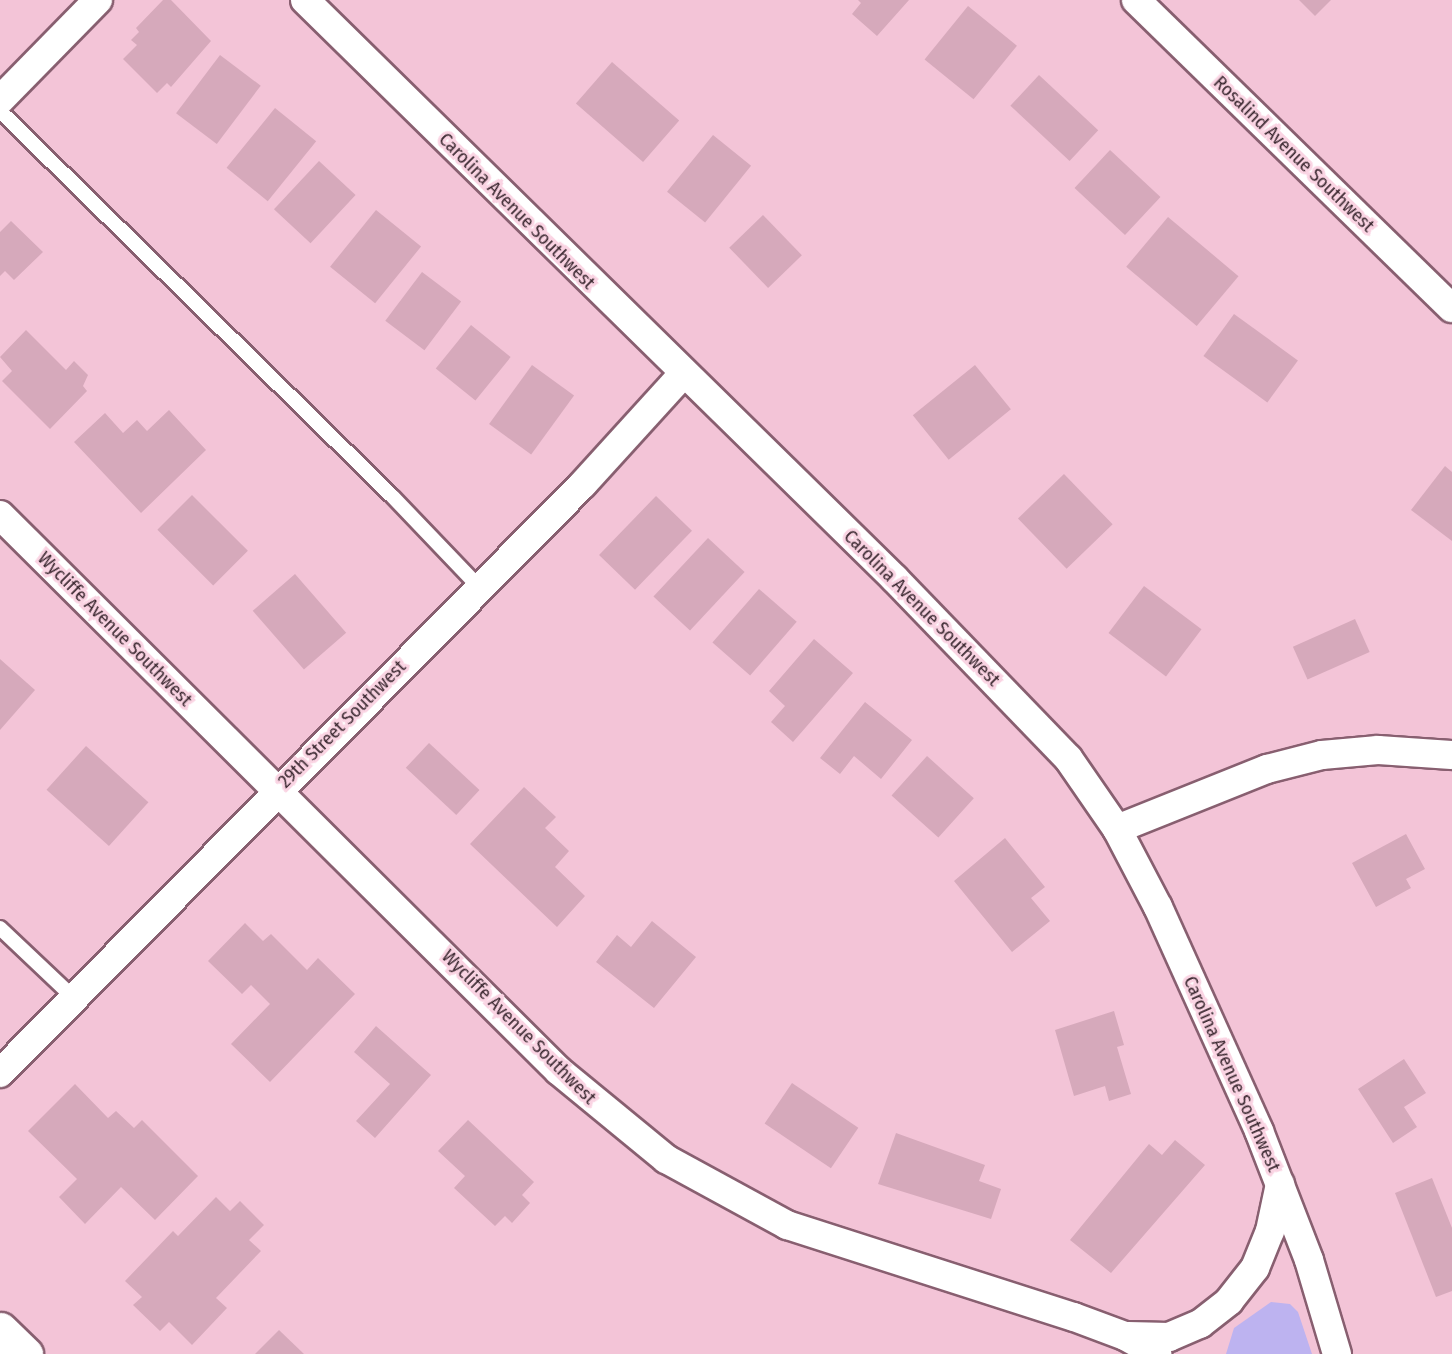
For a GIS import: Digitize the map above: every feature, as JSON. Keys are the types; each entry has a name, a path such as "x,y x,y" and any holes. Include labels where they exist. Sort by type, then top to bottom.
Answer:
{"street":[{"path":"0,100 98,0"},
{"name":"Carolina Avenue Southwest","path":"305,0 895,579 1069,758 1117,829 1158,907 1280,1184 1309,1259 1337,1354"},
{"name":"Rosalind Avenue Southwest","path":"1136,0 1452,308"},
{"name":"29th Street Southwest","path":"0,1073 277,789 583,484 684,373"},
{"name":"Wycliffe Avenue Southwest","path":"0,515 559,1071 666,1159 787,1225 1125,1336 1157,1354"},
{"path":"1117,829 1267,769 1322,755 1378,750 1452,755"},
{"path":"1125,1336 1168,1337 1200,1324 1229,1301 1255,1268 1270,1231 1280,1184"},
{"path":"0,1330 25,1354"}],"lane":[{"path":"0,111 393,497 479,587"},
{"path":"0,928 74,998"}],"shaded area":[{"path":"1271,1302 1290,1304 1298,1312 1312,1354 1226,1354 1234,1328"}],"building":[{"path":"163,0 171,0 211,41 171,87 167,83 157,93 123,59 137,45 131,40 139,32 136,28"},
{"path":"858,0 909,0 877,36 852,14 861,3"},
{"path":"1299,0 1331,0 1315,16"},
{"path":"968,6 1017,46 974,99 925,60"},
{"path":"220,55 261,86 217,144 176,113"},
{"path":"612,62 679,120 643,162 576,104"},
{"path":"1039,75 1098,130 1070,161 1010,106"},
{"path":"275,108 316,141 268,201 227,168"},
{"path":"713,135 751,166 705,223 667,192"},
{"path":"1110,150 1160,197 1125,235 1075,188"},
{"path":"319,161 356,195 311,243 274,209"},
{"path":"376,210 421,247 375,303 330,267"},
{"path":"763,215 802,255 768,288 729,248"},
{"path":"1168,217 1238,276 1197,326 1126,267"},
{"path":"11,221 43,252 14,280 5,271 0,276 0,232"},
{"path":"422,272 461,301 424,350 385,321"},
{"path":"1234,314 1298,360 1267,403 1203,356"},
{"path":"471,325 511,357 475,401 436,369"},
{"path":"26,330 66,370 74,361 88,375 83,386 87,391 50,429 2,381 12,371 0,357"},
{"path":"532,365 574,396 531,455 489,424"},
{"path":"975,365 1011,409 949,460 913,415"},
{"path":"169,410 206,450 141,513 74,442 105,413 123,433 137,420 147,431"},
{"path":"1445,466 1452,472 1452,541 1411,510"},
{"path":"1064,474 1113,524 1067,569 1018,518"},
{"path":"192,495 248,551 213,586 157,530"},
{"path":"656,496 692,531 635,590 599,555"},
{"path":"708,538 745,572 690,631 653,597"},
{"path":"295,574 346,633 304,670 253,611"},
{"path":"1144,586 1202,629 1166,676 1108,633"},
{"path":"759,589 797,622 750,675 712,643"},
{"path":"1355,619 1370,652 1308,680 1293,647"},
{"path":"814,639 853,673 793,742 771,722 785,706 769,691"},
{"path":"0,659 35,690 0,730"},
{"path":"865,702 912,740 881,779 854,756 840,774 820,758"},
{"path":"429,743 479,790 456,815 406,768"},
{"path":"86,746 148,802 109,846 47,790"},
{"path":"927,756 974,798 938,838 892,795"},
{"path":"524,787 556,817 545,828 569,851 555,867 585,896 557,927 470,844"},
{"path":"1406,834 1425,869 1406,879 1411,888 1376,907 1352,863"},
{"path":"1005,838 1045,887 1031,898 1050,921 1012,952 954,881"},
{"path":"652,921 696,957 654,1008 596,962 617,935 631,947"},
{"path":"245,923 263,941 271,934 307,970 318,958 355,994 270,1082 231,1044 270,1004 251,985 242,994 208,961"},
{"path":"1114,1011 1124,1045 1117,1047 1131,1094 1109,1101 1105,1086 1074,1096 1055,1030"},
{"path":"376,1026 431,1075 375,1138 356,1121 390,1084 354,1052"},
{"path":"1404,1059 1426,1093 1404,1107 1417,1127 1393,1143 1358,1089"},
{"path":"792,1083 858,1128 831,1168 765,1124"},
{"path":"75,1084 108,1118 116,1111 134,1128 142,1120 198,1176 155,1220 121,1187 85,1224 59,1197 77,1179 28,1131"},
{"path":"468,1120 534,1182 522,1195 530,1203 512,1223 505,1216 495,1226 454,1188 465,1176 438,1151"},
{"path":"896,1133 985,1165 979,1181 1001,1189 991,1219 878,1184"},
{"path":"1175,1140 1205,1165 1111,1273 1070,1240 1149,1144 1162,1155"},
{"path":"1432,1178 1452,1228 1452,1291 1436,1297 1395,1193"},
{"path":"216,1197 230,1211 240,1201 264,1225 249,1240 261,1251 216,1298 227,1308 192,1345 169,1322 160,1331 133,1305 142,1297 125,1281 173,1231 178,1236"},
{"path":"279,1330 304,1354 255,1354"}]}
